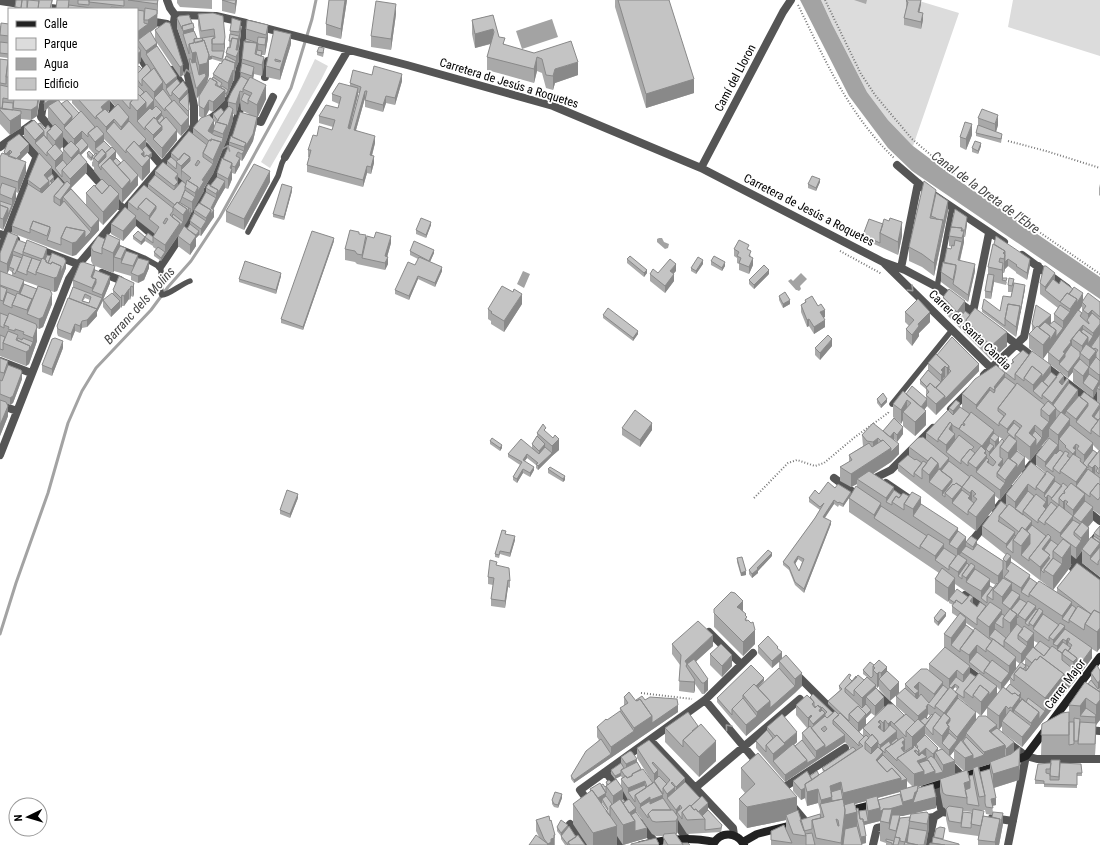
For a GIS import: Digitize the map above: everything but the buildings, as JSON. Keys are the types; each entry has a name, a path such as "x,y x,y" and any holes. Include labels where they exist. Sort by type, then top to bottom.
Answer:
{"street":[{"path":"1,451 17,412 43,335 57,300 69,279 78,264 102,241 103,230 124,210 186,138 194,125 193,98 186,65 173,28 175,15 167,0"},
{"name":"Camí del Lloron","path":"701,168 783,12 791,0"},
{"path":"0,1 56,7"},
{"path":"158,32 175,15"},
{"name":"Carretera de Jesús a Roquetes","path":"175,15 216,16 246,24 274,35 292,36 319,42 553,106 701,168 883,262"},
{"path":"138,19 167,24"},
{"path":"202,123 220,110 241,83 246,24"},
{"path":"285,157 348,50"},
{"path":"138,54 155,81"},
{"path":"265,78 270,54"},
{"path":"167,63 183,88 193,98"},
{"path":"237,116 243,116 261,122 274,97"},
{"path":"44,100 44,115 124,210 157,239"},
{"path":"104,100 123,121"},
{"path":"160,267 189,223 215,176 242,102"},
{"path":"0,147 44,115"},
{"path":"16,123 31,125"},
{"path":"186,123 194,125"},
{"path":"17,135 68,191"},
{"path":"138,138 162,166 189,189"},
{"path":"0,251 3,235 37,156"},
{"path":"898,163 918,183 952,208 1075,293"},
{"path":"901,268 918,183"},
{"path":"973,312 989,233"},
{"path":"3,235 120,280"},
{"path":"883,262 901,268 937,286 1017,345 1044,361 1070,380 1082,399 1092,401 1100,408"},
{"name":"Carrer de Santa Càndia","path":"883,262 1003,379"},
{"path":"857,487 891,470 921,445 940,420 956,410 991,368 1024,337 1038,266"},
{"path":"0,361 31,373"},
{"path":"1092,401 1100,390"},
{"path":"0,405 17,412"},
{"path":"972,541 1048,443"},
{"path":"878,476 915,502"},
{"path":"834,478 857,487 870,504"},
{"path":"1076,503 1100,521"},
{"path":"1068,575 1100,532"},
{"path":"1059,550 1100,582"},
{"path":"958,590 995,616"},
{"path":"710,632 741,664"},
{"path":"593,808 580,790 606,772 632,758 650,740 705,700 753,653"},
{"name":"Carrer Major","path":"1026,756 1050,729 1097,657"},
{"path":"957,662 989,686"},
{"path":"792,670 848,726"},
{"path":"874,690 901,716"},
{"path":"695,788 800,699"},
{"path":"705,700 766,773"},
{"path":"1082,730 1099,729"},
{"path":"1001,736 1026,756 1037,759 1100,759"},
{"path":"650,740 733,828 734,835 743,844 757,834 810,821 778,787 845,748"},
{"path":"915,792 1026,756"},
{"path":"1008,845 1026,756"},
{"path":"948,759 963,777"},
{"path":"606,772 656,843"},
{"path":"935,785 942,812"},
{"path":"841,813 882,802"},
{"path":"669,812 686,838"},
{"path":"912,821 934,817 942,812 966,815"},
{"path":"928,845 934,817"},
{"path":"981,817 1013,821"},
{"path":"570,824 584,845"},
{"path":"873,845 877,828 898,824"},
{"path":"607,827 620,845"},
{"path":"641,845 686,838 713,844 723,835 734,835"}],"lane":[{"path":"248,232 278,176 285,157"},
{"path":"937,286 952,208"},
{"path":"111,244 144,258 160,267 162,275 160,292 162,295 167,295 190,280"},
{"path":"892,404 952,330"}],"path":[{"path":"795,0 844,97 860,120 898,163"},
{"path":"825,0 861,74 875,95 912,139 945,167 1100,274"},
{"path":"1008,141 1100,168"},
{"path":"837,250 885,276"},
{"path":"754,498 788,463 797,460 815,466 824,463 855,437 888,413 892,404"},
{"path":"641,693 705,700"}],"green space":[{"path":"821,0 916,0 959,13 913,146 888,120 867,92"},
{"path":"1013,0 1100,0 1100,56 1008,27"},
{"path":"315,59 328,66 270,168 261,162 297,97"}],"water":[{"path":"800,0 821,0 867,92 888,120 913,146 961,182 1100,277 1100,299 912,171 888,148 849,96"},
{"path":"552,19 558,37 522,49 516,31"},
{"path":"662,238 664,242 669,244 668,248 665,249 657,242 657,239"},
{"path":"523,271 530,274 524,288 517,284"},
{"path":"801,273 807,279 800,286 801,289 799,291 796,290 788,281 791,279 793,281"}],"waterway":[{"name":"Barranc dels Molins","path":"0,634 16,583 48,493 68,423 82,391 96,368 151,310 168,287 191,261 220,217 291,88 312,19 316,0"}],"water label":[{"name":"Canal de la Dreta de l'Ebre","path":"986,192"}]}
